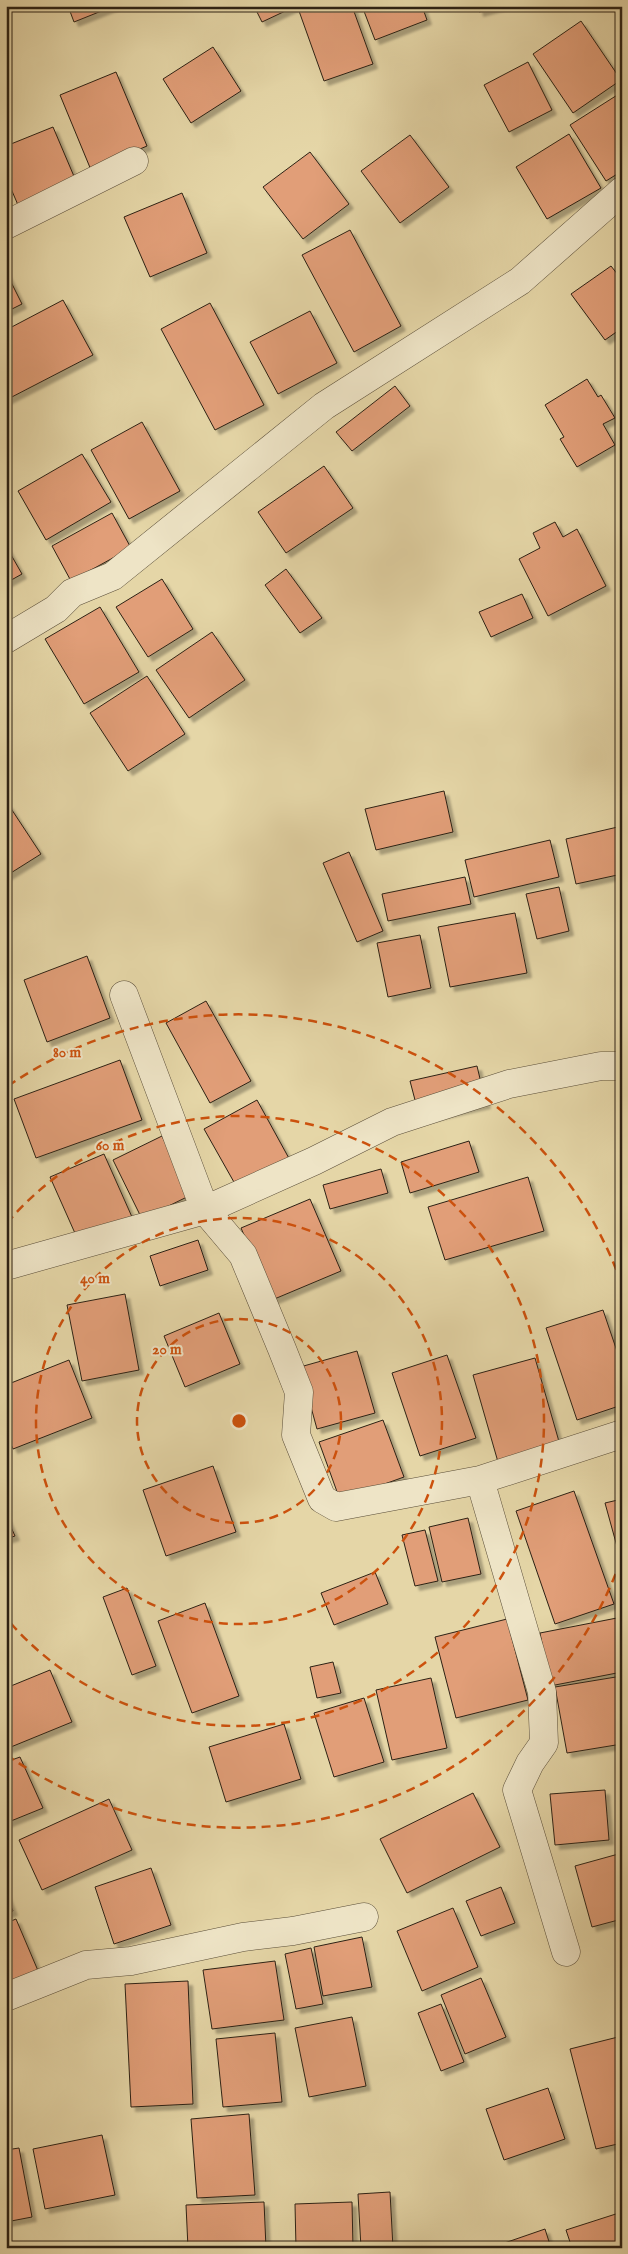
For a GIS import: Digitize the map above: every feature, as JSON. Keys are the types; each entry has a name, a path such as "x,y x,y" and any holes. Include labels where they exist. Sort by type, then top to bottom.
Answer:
{"street":[{"path":"6,224 134,161"},
{"path":"6,639 56,610 72,593 113,576 324,406 520,280 622,191"},
{"path":"124,995 205,1210 243,1255 299,1392 296,1435 322,1499 336,1507 480,1480 622,1434"},
{"path":"6,1266 205,1210 314,1161 392,1122 509,1084 601,1066 622,1066"},
{"path":"480,1480 542,1692 544,1743 530,1763 517,1790 566,1952"},
{"path":"6,1997 86,1965 131,1960 234,1938 293,1931 364,1917"}],"building":[{"path":"68,6 114,6 74,22"},
{"path":"254,6 296,6 262,22"},
{"path":"306,6 352,6 373,64 324,81 299,11"},
{"path":"362,6 422,6 427,20 375,40"},
{"path":"478,6 501,6 479,12"},
{"path":"581,21 621,80 573,113 533,54"},
{"path":"213,47 241,91 191,123 163,79"},
{"path":"528,62 552,110 509,132 484,85"},
{"path":"116,72 147,146 91,170 60,95"},
{"path":"622,92 622,171 606,181 570,125"},
{"path":"53,127 76,181 18,205 6,177 6,146"},
{"path":"569,134 601,188 547,219 516,167"},
{"path":"410,135 449,187 400,223 361,171"},
{"path":"310,152 349,204 303,239 263,187"},
{"path":"182,193 207,253 150,277 124,217"},
{"path":"350,230 401,326 354,352 302,255"},
{"path":"611,266 622,280 622,328 605,340 571,294"},
{"path":"6,272 22,304 6,312"},
{"path":"63,300 93,355 6,400 6,330"},
{"path":"210,303 264,405 215,430 161,329"},
{"path":"310,311 337,363 278,394 250,342"},
{"path":"587,379 598,397 601,395 615,418 603,424 615,445 577,467 560,439 564,437 545,405"},
{"path":"395,386 410,406 352,451 336,432"},
{"path":"142,422 180,491 129,519 91,450"},
{"path":"82,454 111,502 46,540 18,491"},
{"path":"324,466 353,508 286,553 258,512"},
{"path":"112,513 131,548 71,581 52,546"},
{"path":"555,522 563,537 577,529 606,586 548,616 519,559 540,548 533,533"},
{"path":"6,546 22,574 6,583"},
{"path":"286,569 322,618 300,633 265,585"},
{"path":"162,579 193,629 148,657 116,607"},
{"path":"522,594 533,618 491,637 479,612"},
{"path":"100,607 139,672 84,704 45,639"},
{"path":"212,632 245,680 189,718 156,670"},
{"path":"147,676 185,734 128,771 90,713"},
{"path":"444,791 453,832 376,850 365,809"},
{"path":"8,804 41,854 6,876 6,805"},
{"path":"622,826 622,874 576,884 566,839"},
{"path":"550,840 559,877 474,897 465,860"},
{"path":"349,852 383,931 357,942 323,863"},
{"path":"465,877 471,904 388,921 382,894"},
{"path":"559,887 569,931 537,939 526,894"},
{"path":"515,913 527,973 450,987 438,927"},
{"path":"420,935 431,988 388,997 377,943"},
{"path":"87,956 110,1018 47,1042 24,980"},
{"path":"206,1001 251,1081 210,1103 166,1023"},
{"path":"120,1060 142,1120 36,1158 14,1099"},
{"path":"477,1066 486,1104 420,1119 410,1081"},
{"path":"257,1100 291,1162 239,1191 204,1129"},
{"path":"162,1136 191,1195 142,1219 113,1160"},
{"path":"469,1141 479,1172 410,1193 401,1162"},
{"path":"104,1154 132,1217 78,1240 50,1177"},
{"path":"381,1169 388,1193 330,1209 323,1185"},
{"path":"528,1177 544,1231 445,1260 428,1207"},
{"path":"310,1199 341,1271 272,1300 241,1228"},
{"path":"198,1240 208,1270 160,1286 150,1256"},
{"path":"125,1294 139,1370 82,1381 67,1305"},
{"path":"603,1310 622,1366 622,1405 577,1420 546,1328"},
{"path":"219,1313 240,1364 185,1387 164,1336"},
{"path":"357,1351 375,1413 317,1429 300,1367"},
{"path":"447,1355 476,1438 420,1456 392,1373"},
{"path":"535,1358 560,1445 498,1462 473,1375"},
{"path":"69,1360 92,1418 13,1449 6,1433 6,1385"},
{"path":"383,1420 404,1477 340,1500 319,1442"},
{"path":"213,1466 236,1532 166,1556 143,1490"},
{"path":"574,1491 614,1604 555,1624 516,1511"},
{"path":"622,1499 622,1560 621,1561 605,1503"},
{"path":"6,1516 15,1536 6,1539"},
{"path":"468,1518 481,1574 442,1582 429,1527"},
{"path":"425,1530 438,1581 415,1586 402,1535"},
{"path":"375,1572 388,1604 334,1625 321,1593"},
{"path":"127,1588 156,1666 132,1675 103,1597"},
{"path":"205,1603 239,1696 192,1713 158,1621"},
{"path":"622,1617 622,1672 550,1686 540,1633"},
{"path":"507,1619 528,1700 456,1718 435,1637"},
{"path":"333,1662 341,1693 317,1698 310,1667"},
{"path":"50,1670 72,1722 6,1749 6,1688"},
{"path":"622,1676 622,1744 567,1753 555,1687"},
{"path":"431,1678 447,1748 392,1760 376,1690"},
{"path":"364,1698 384,1762 334,1777 314,1713"},
{"path":"284,1724 301,1779 226,1802 209,1747"},
{"path":"20,1757 43,1808 6,1823 6,1762"},
{"path":"605,1790 609,1840 555,1845 550,1794"},
{"path":"473,1793 500,1847 407,1893 380,1839"},
{"path":"109,1799 132,1850 42,1890 19,1840"},
{"path":"622,1853 622,1919 592,1927 575,1866"},
{"path":"151,1868 171,1925 114,1944 95,1887"},
{"path":"501,1887 515,1923 481,1936 466,1901"},
{"path":"6,1893 13,1911 6,1914"},
{"path":"453,1908 478,1967 422,1991 397,1931"},
{"path":"16,1919 39,1973 6,1986 6,1923"},
{"path":"362,1937 372,1987 323,1996 314,1947"},
{"path":"311,1948 323,2004 296,2009 285,1954"},
{"path":"275,1961 284,2020 212,2029 203,1970"},
{"path":"481,1978 506,2037 465,2054 441,1995"},
{"path":"188,1981 193,2104 131,2107 125,1984"},
{"path":"441,2004 464,2062 441,2071 418,2013"},
{"path":"352,2017 366,2086 309,2097 295,2028"},
{"path":"275,2033 282,2102 223,2107 216,2039"},
{"path":"622,2036 622,2143 596,2149 570,2049"},
{"path":"548,2088 565,2139 504,2160 486,2109"},
{"path":"249,2114 255,2195 197,2198 191,2119"},
{"path":"102,2135 115,2195 45,2209 33,2149"},
{"path":"19,2148 32,2217 6,2222 6,2150"},
{"path":"390,2192 393,2248 361,2248 358,2194"},
{"path":"264,2202 266,2248 188,2248 186,2205"},
{"path":"352,2202 353,2248 296,2248 295,2204"},
{"path":"622,2212 622,2248 572,2248 566,2230"},
{"path":"545,2229 551,2248 490,2248"}]}
